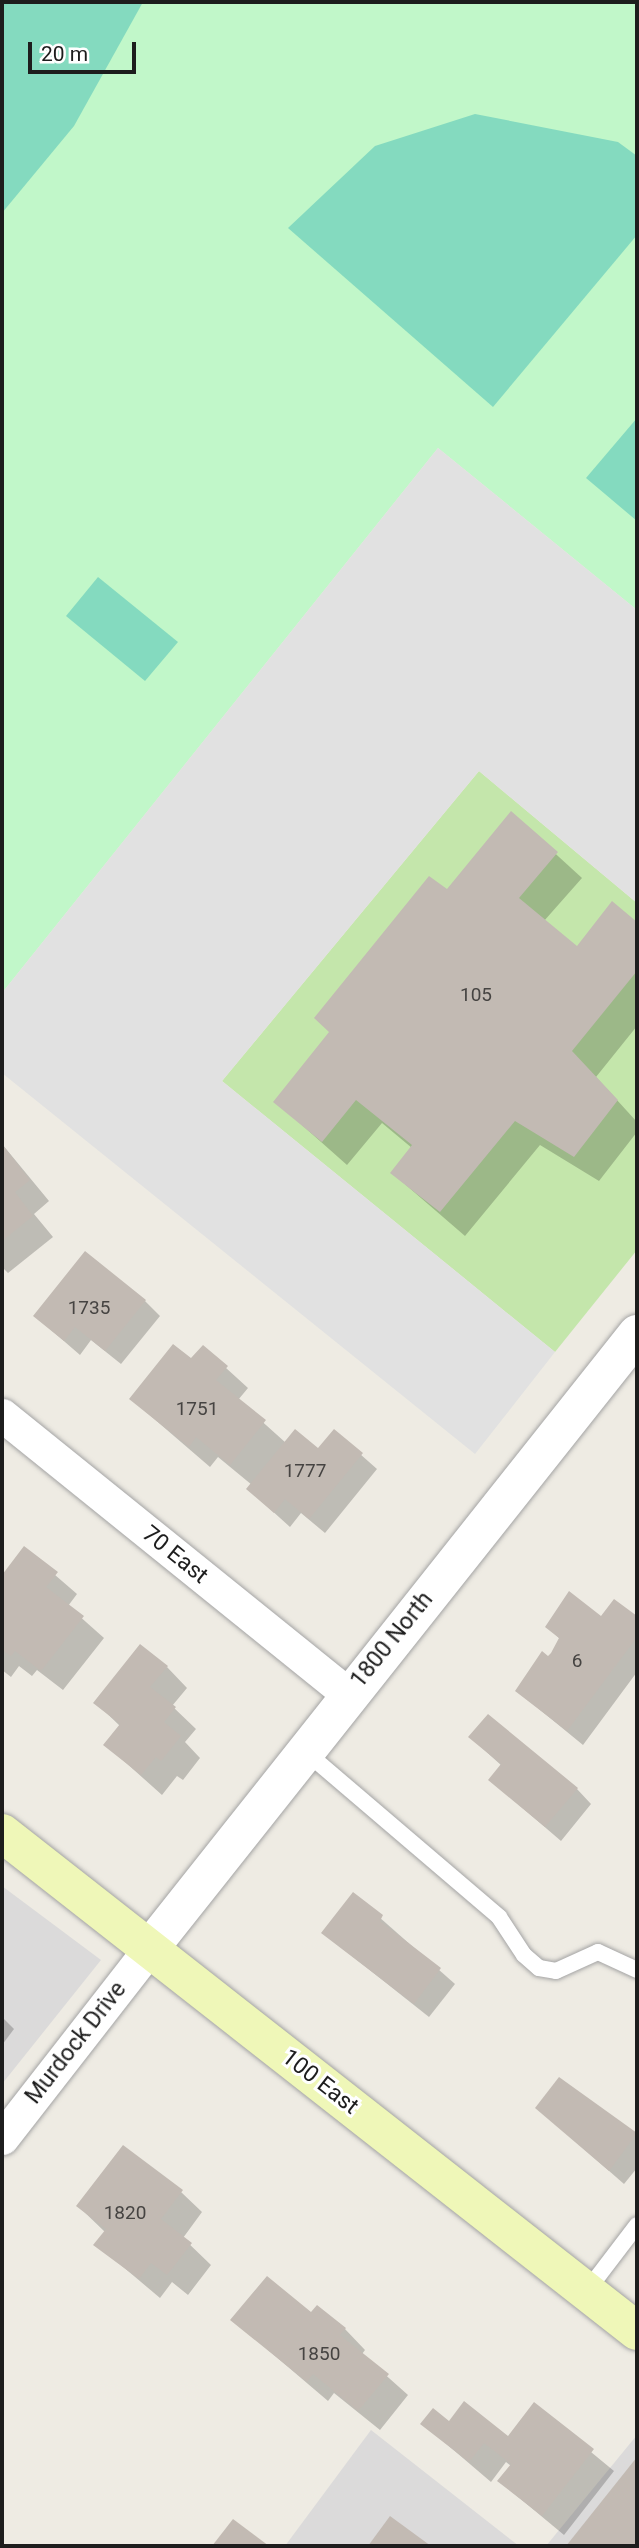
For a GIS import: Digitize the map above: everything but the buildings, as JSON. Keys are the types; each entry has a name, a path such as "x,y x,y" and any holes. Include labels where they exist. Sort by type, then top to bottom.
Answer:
{"main road":[{"name":"100 East","path":"2,1833 637,2331"}],"street":[{"name":"1800 North","path":"150,1948 348,1694 637,1334"},
{"name":"70 East","path":"2,1415 348,1694"},
{"name":"Murdock Drive","path":"2,2138 150,1948"}],"lane":[{"path":"304,1750 499,1917 524,1955 539,1968 556,1971 598,1952 637,1970"},
{"path":"586,2292 637,2225"}],"shaded area":[{"path":"438,448 637,610 637,903 479,771 222,1081 555,1352 475,1454 2,1073 2,993"},
{"path":"2,1886 101,1960 2,2084"},
{"path":"371,2430 519,2546 285,2546"},
{"path":"637,2435 637,2546 546,2546"}],"green space":[{"path":"2,2 637,2 637,610 438,448 2,993"},
{"path":"2,2 143,2 74,126 2,213"},
{"path":"475,114 618,142 637,156 637,235 493,407 288,228 375,146"},
{"path":"637,418 637,521 586,478"},
{"path":"98,577 178,642 145,681 66,616"},
{"path":"479,771 637,903 637,1250 555,1352 222,1081"}]}
